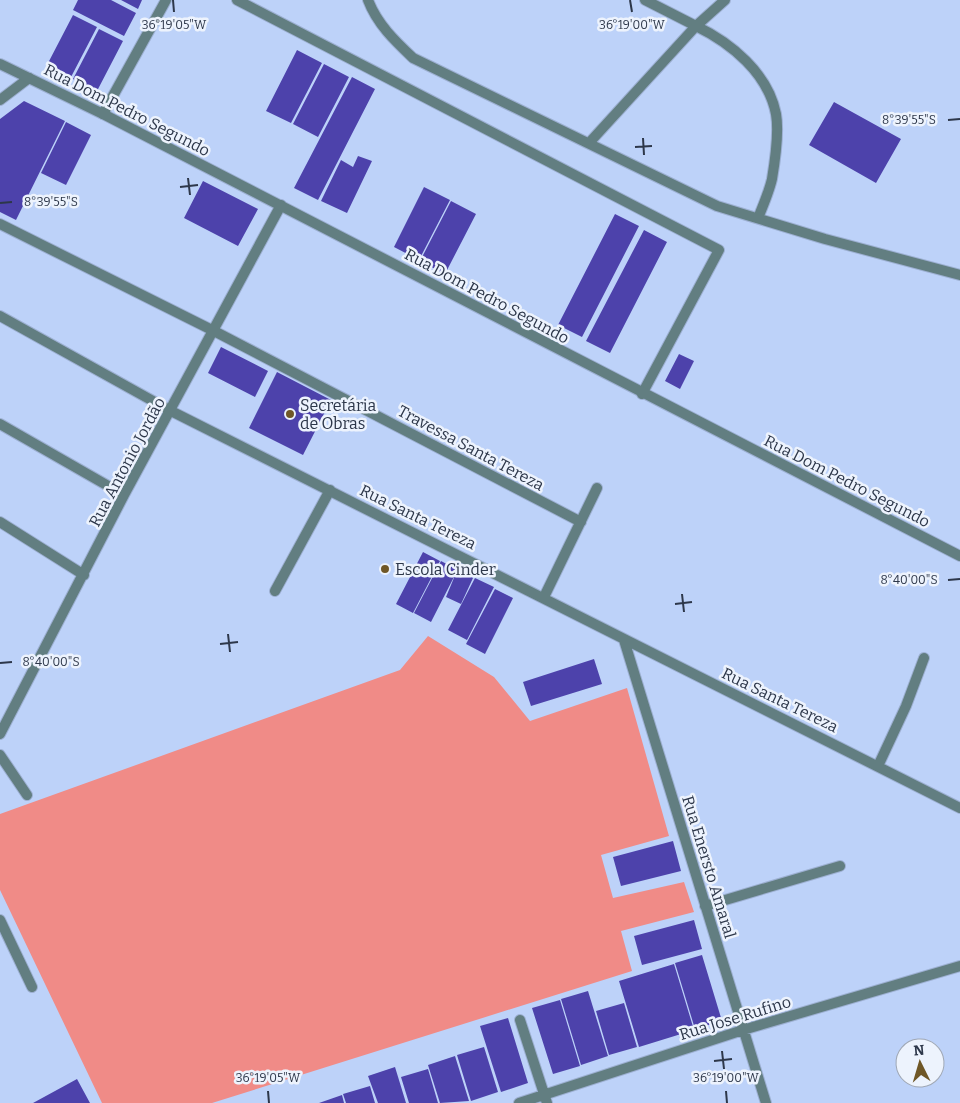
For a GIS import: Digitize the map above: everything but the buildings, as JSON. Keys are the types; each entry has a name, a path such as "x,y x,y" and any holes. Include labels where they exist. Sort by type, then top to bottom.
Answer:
{"street":[{"path":"103,114 166,0"},
{"path":"237,0 719,250 642,394"},
{"path":"368,0 377,20 391,37 413,58 717,206 825,239 960,276"},
{"path":"645,0 716,36 742,57 767,87 776,114 772,180 758,218"},
{"path":"589,143 696,26 725,0"},
{"name":"Rua Dom Pedro Segundo","path":"0,64 103,114 281,205 642,394 960,556"},
{"path":"0,100 29,78"},
{"name":"Rua Antonio Jordão","path":"0,734 124,496 172,411 281,205"},
{"name":"Travessa Santa Tereza","path":"0,224 214,331 581,522"},
{"name":"Rua Santa Tereza","path":"0,316 172,411 960,808"},
{"path":"0,424 124,496"},
{"path":"544,597 597,488"},
{"path":"275,591 330,490"},
{"path":"0,522 84,574"},
{"name":"Rua Enersto Amaral","path":"624,640 766,1103"},
{"path":"878,766 906,706 924,658"},
{"path":"0,755 27,795"},
{"path":"705,906 840,866"},
{"path":"0,920 32,987"},
{"name":"Rua Jose Rufino","path":"519,1103 546,1099 743,1030 960,966"},
{"path":"520,1020 546,1099"}],"shaded area":[{"path":"428,636 494,677 530,721 627,688 669,836 601,855 613,898 684,882 694,912 621,931 632,971 212,1103 102,1103 0,890 0,814 400,670"}],"place":[{"name":"Secretária de Obras","path":"290,414"},
{"name":"Escola Cinder","path":"385,569"}]}
